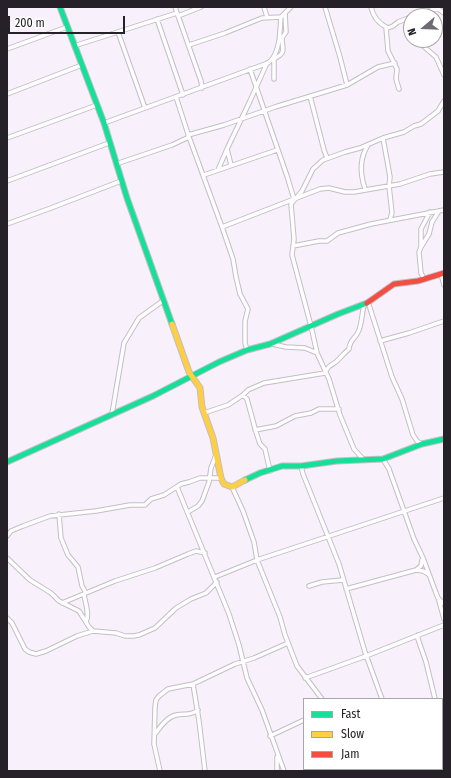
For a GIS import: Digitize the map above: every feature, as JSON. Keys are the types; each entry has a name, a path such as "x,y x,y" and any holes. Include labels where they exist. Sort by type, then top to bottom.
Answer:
{"street":[{"path":"175,7 201,81 202,88"},
{"path":"74,46 157,19 201,7"},
{"path":"264,7 267,17"},
{"path":"104,123 267,63 271,60 275,52 280,34 281,17 291,7"},
{"path":"325,7 347,85"},
{"path":"371,7 376,18 386,27 390,27 403,20"},
{"path":"62,8 67,27 104,123 121,181 189,372 200,388 204,413 213,438 221,478 224,484 232,487 243,511 254,542 257,560 280,617 297,666 321,698"},
{"path":"274,79 274,59 281,55 284,49 282,38 286,32 285,12"},
{"path":"189,46 267,17 281,17"},
{"path":"157,19 183,94"},
{"path":"7,49 67,27"},
{"path":"386,27 388,51 398,71 396,79 399,89"},
{"path":"118,32 145,108"},
{"path":"425,48 436,57 444,75"},
{"path":"218,170 267,63"},
{"path":"116,164 172,145 189,136 347,85 378,67 395,63"},
{"path":"7,94 82,66"},
{"path":"250,69 294,200"},
{"path":"310,96 315,119 327,158"},
{"path":"176,97 233,259 240,294 248,309 245,321 245,343 247,350"},
{"path":"363,459 354,449 317,354 292,255 294,234 290,207 302,191 314,169 327,158 360,148 383,138 404,132 421,124 438,111 444,101"},
{"path":"7,138 97,105"},
{"path":"383,138 390,176 389,186 392,213 390,219"},
{"path":"7,181 109,143"},
{"path":"365,189 361,162 364,150 368,144"},
{"path":"227,149 231,165"},
{"path":"204,175 277,150"},
{"path":"222,227 320,189 329,188 349,192 389,186 430,174 444,172"},
{"path":"7,224 121,181"},
{"path":"293,246 327,241 338,233 390,219 444,210"},
{"path":"424,279 421,272 419,252 429,234 432,222 439,211"},
{"path":"421,247 421,227 430,212"},
{"path":"7,462 153,396 218,362 247,350 270,344 366,303 394,284 399,282 418,281 442,273 444,285"},
{"path":"112,414 124,343 139,318 164,300"},
{"path":"366,303 392,377 402,400 413,435 417,441 422,444"},
{"path":"325,372 329,365 349,350 350,342 360,328 366,303"},
{"path":"380,341 444,321"},
{"path":"270,344 305,348 317,354"},
{"path":"204,413 228,405 248,390 272,381 325,372"},
{"path":"243,395 247,399 260,443 265,449 270,471"},
{"path":"255,430 276,426 295,416 308,414 319,409 339,409"},
{"path":"232,487 260,473 282,466 301,466 363,459 383,459 422,444 444,439"},
{"path":"188,512 201,503 210,478 211,468 216,454"},
{"path":"383,459 389,469 414,539 438,598 444,619"},
{"path":"301,466 339,564 366,656 382,698"},
{"path":"7,536 12,531 42,518 60,514 96,511 130,504 145,505 151,499 164,495 181,484 200,478 221,478"},
{"path":"178,487 229,614 247,678 253,694 262,710 270,736 284,771"},
{"path":"215,577 257,560 444,498"},
{"path":"60,514 61,538 68,555 78,567 85,594 88,617 86,622"},
{"path":"62,603 188,554 196,552 205,553"},
{"path":"7,558 30,580 51,593 62,603 79,611 92,631"},
{"path":"416,570 421,566 422,558"},
{"path":"346,589 416,570 423,571 428,574"},
{"path":"309,586 322,582 343,580"},
{"path":"7,618 12,623 25,649 36,654 92,631 133,636 139,635 159,625 173,611 184,603 206,593 217,582"},
{"path":"438,598 444,604"},
{"path":"305,678 444,625"},
{"path":"418,635 418,640 426,662 435,698"},
{"path":"159,771 155,750 154,716 156,700 159,696 168,689 193,684 216,672 288,643"},
{"path":"193,684 198,710 204,771"},
{"path":"154,735 170,718 177,715 192,714 198,710"},
{"path":"270,736 303,720"},
{"path":"277,771 278,754"}],"traffic: fast":[{"path":"60,7 104,123 127,198 172,324"},
{"path":"7,462 153,396 219,362 247,350 270,344 367,303"},
{"path":"245,480 260,473 282,466 301,466 337,461 383,459 422,444 444,439"}],"traffic: slow":[{"path":"172,324 189,372 200,388 202,407 213,438 221,478 224,484 232,487 245,480"}],"traffic: jam":[{"path":"367,303 394,284 418,281 444,273"}]}
